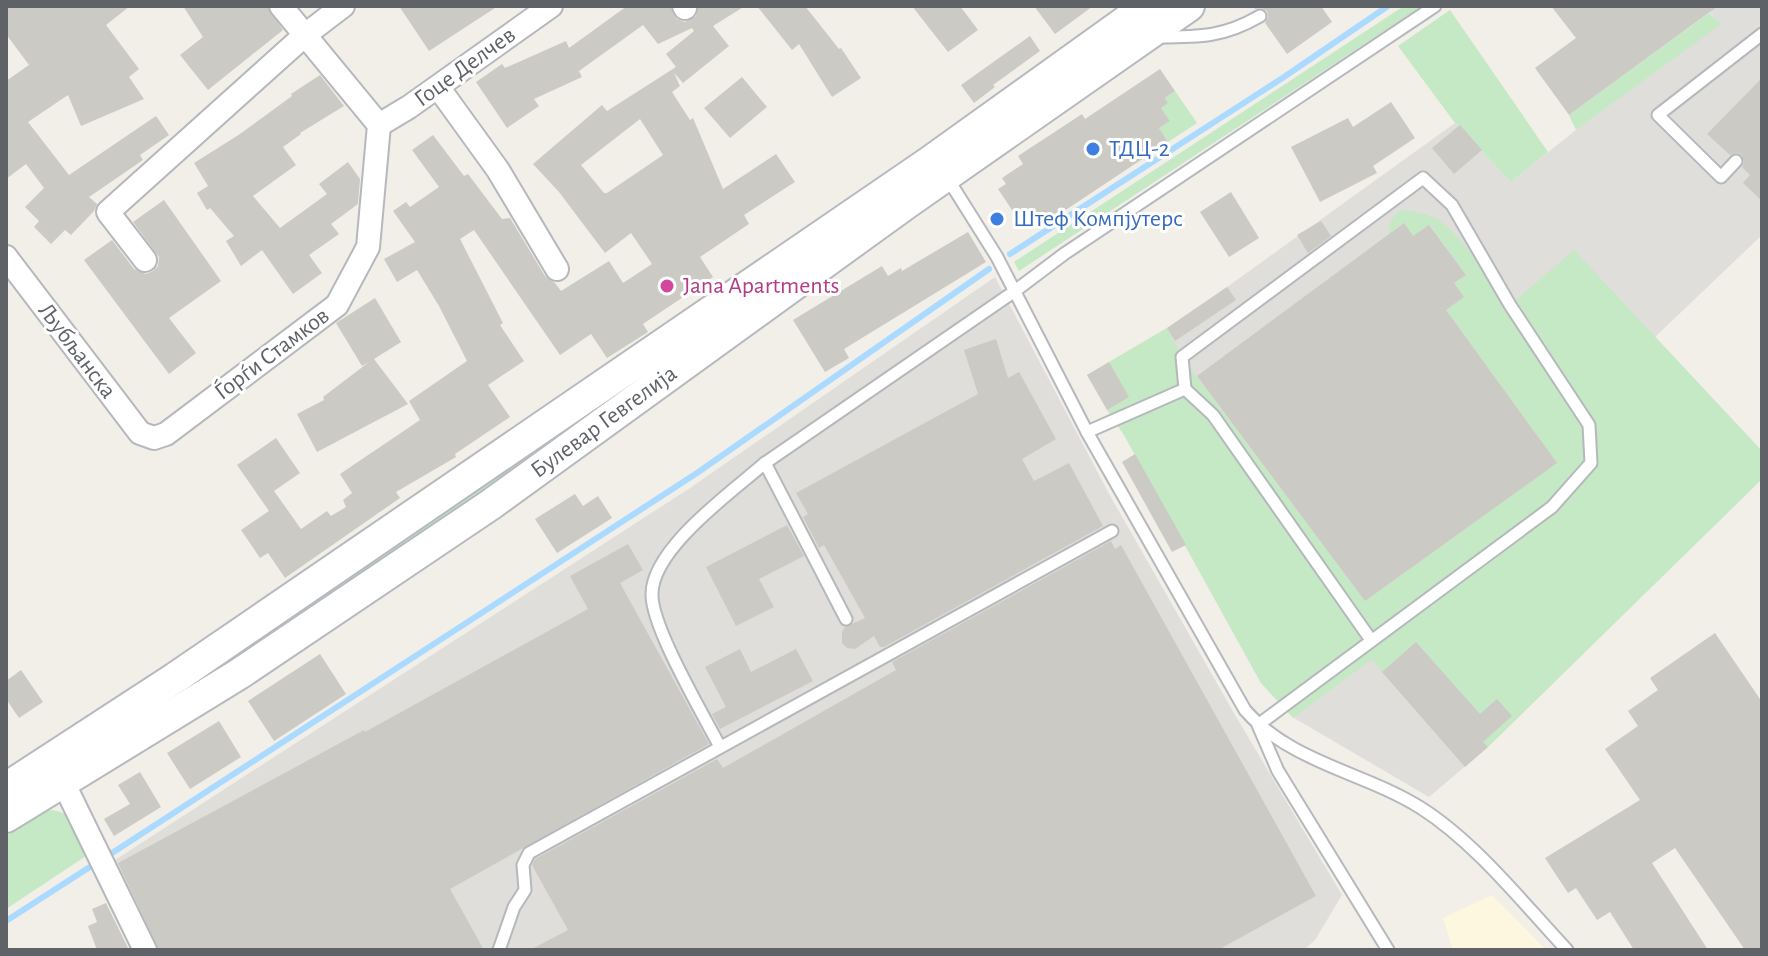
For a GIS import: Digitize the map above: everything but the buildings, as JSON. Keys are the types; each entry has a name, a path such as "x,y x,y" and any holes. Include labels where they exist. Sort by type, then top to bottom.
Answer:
{"main road":[{"name":"Булевар Гевгелија","path":"6,817 239,674 490,505 940,167 1147,6"},
{"name":"Булевар Гевгелија","path":"6,788 188,670 940,167 1146,37 1189,6"}],"street":[{"path":"281,6 379,125"},
{"path":"145,260 108,212 305,35 343,6"},
{"name":"Гоце Делчев","path":"379,125 551,6"},
{"path":"438,87 498,170 557,269"},
{"name":"Ѓорѓи Стамков","path":"154,438 166,434 337,305 368,247 379,125"},
{"name":"Љубљанска","path":"6,257 140,433 154,438"},
{"path":"63,782 145,950"}],"lane":[{"path":"720,747 668,644 652,595 658,571 680,538 765,463 1064,254 1435,6"},
{"path":"1146,37 1223,34 1260,16"},
{"path":"1736,161 1721,177 1658,115 1761,37"},
{"path":"940,167 1015,291 1087,432 1233,690 1258,725 1278,771 1388,950"},
{"path":"1258,725 1552,507 1591,463 1589,425 1510,305 1452,205 1423,178 1182,357 1185,389 1213,415 1371,640"},
{"path":"1087,432 1185,389"},
{"path":"765,463 846,619"},
{"path":"499,950 514,907 525,890 523,865 529,853 1112,531"},
{"path":"1258,725 1303,754 1393,794 1444,823 1567,950"}],"shaded area":[{"path":"1704,6 1762,6 1762,235 1655,337 1762,451 1762,479 1488,747 1429,797 1294,718 1261,683 1124,435 1087,375 1167,328 1227,287 1455,123 1511,182 1720,24"},
{"path":"995,277 1108,492 1342,895 1315,940 1304,950 154,950 112,862 690,488"},
{"path":"1492,895 1546,950 1453,950 1443,918"}],"green space":[{"path":"1404,6 1422,6 1019,271 1014,262"},
{"path":"1450,10 1548,152 1511,182 1455,123 1398,46"},
{"path":"1709,13 1721,24 1576,130 1569,115"},
{"path":"1175,91 1197,123 1168,142 1159,128 1170,121 1161,108 1168,103 1165,98"},
{"path":"891,195 585,420 271,635 91,750"},
{"path":"1400,210 1428,215 1446,226 1466,246 1510,305 1574,250 1762,451 1762,479 1488,747 1483,742 1512,716 1480,714 1416,642 1382,672 1372,659 1293,718 1261,683 1124,435 1107,410 1129,397 1109,362 1167,328 1182,357 1365,601 1557,463 1446,310 1464,297 1454,283 1466,275 1430,225 1413,236 1403,223 1388,234 1391,220"},
{"path":"47,810 63,813 70,818 92,852 6,909 6,836"}],"waterway":[{"path":"1010,254 1388,6"},
{"path":"109,855 697,473 989,269"},
{"path":"6,921 96,863"}],"place":[{"name":"ТДЦ-2","path":"1093,149"},
{"name":"Штеф Компјутерс","path":"997,219"},
{"name":"Jana Apartments","path":"667,286"}]}
